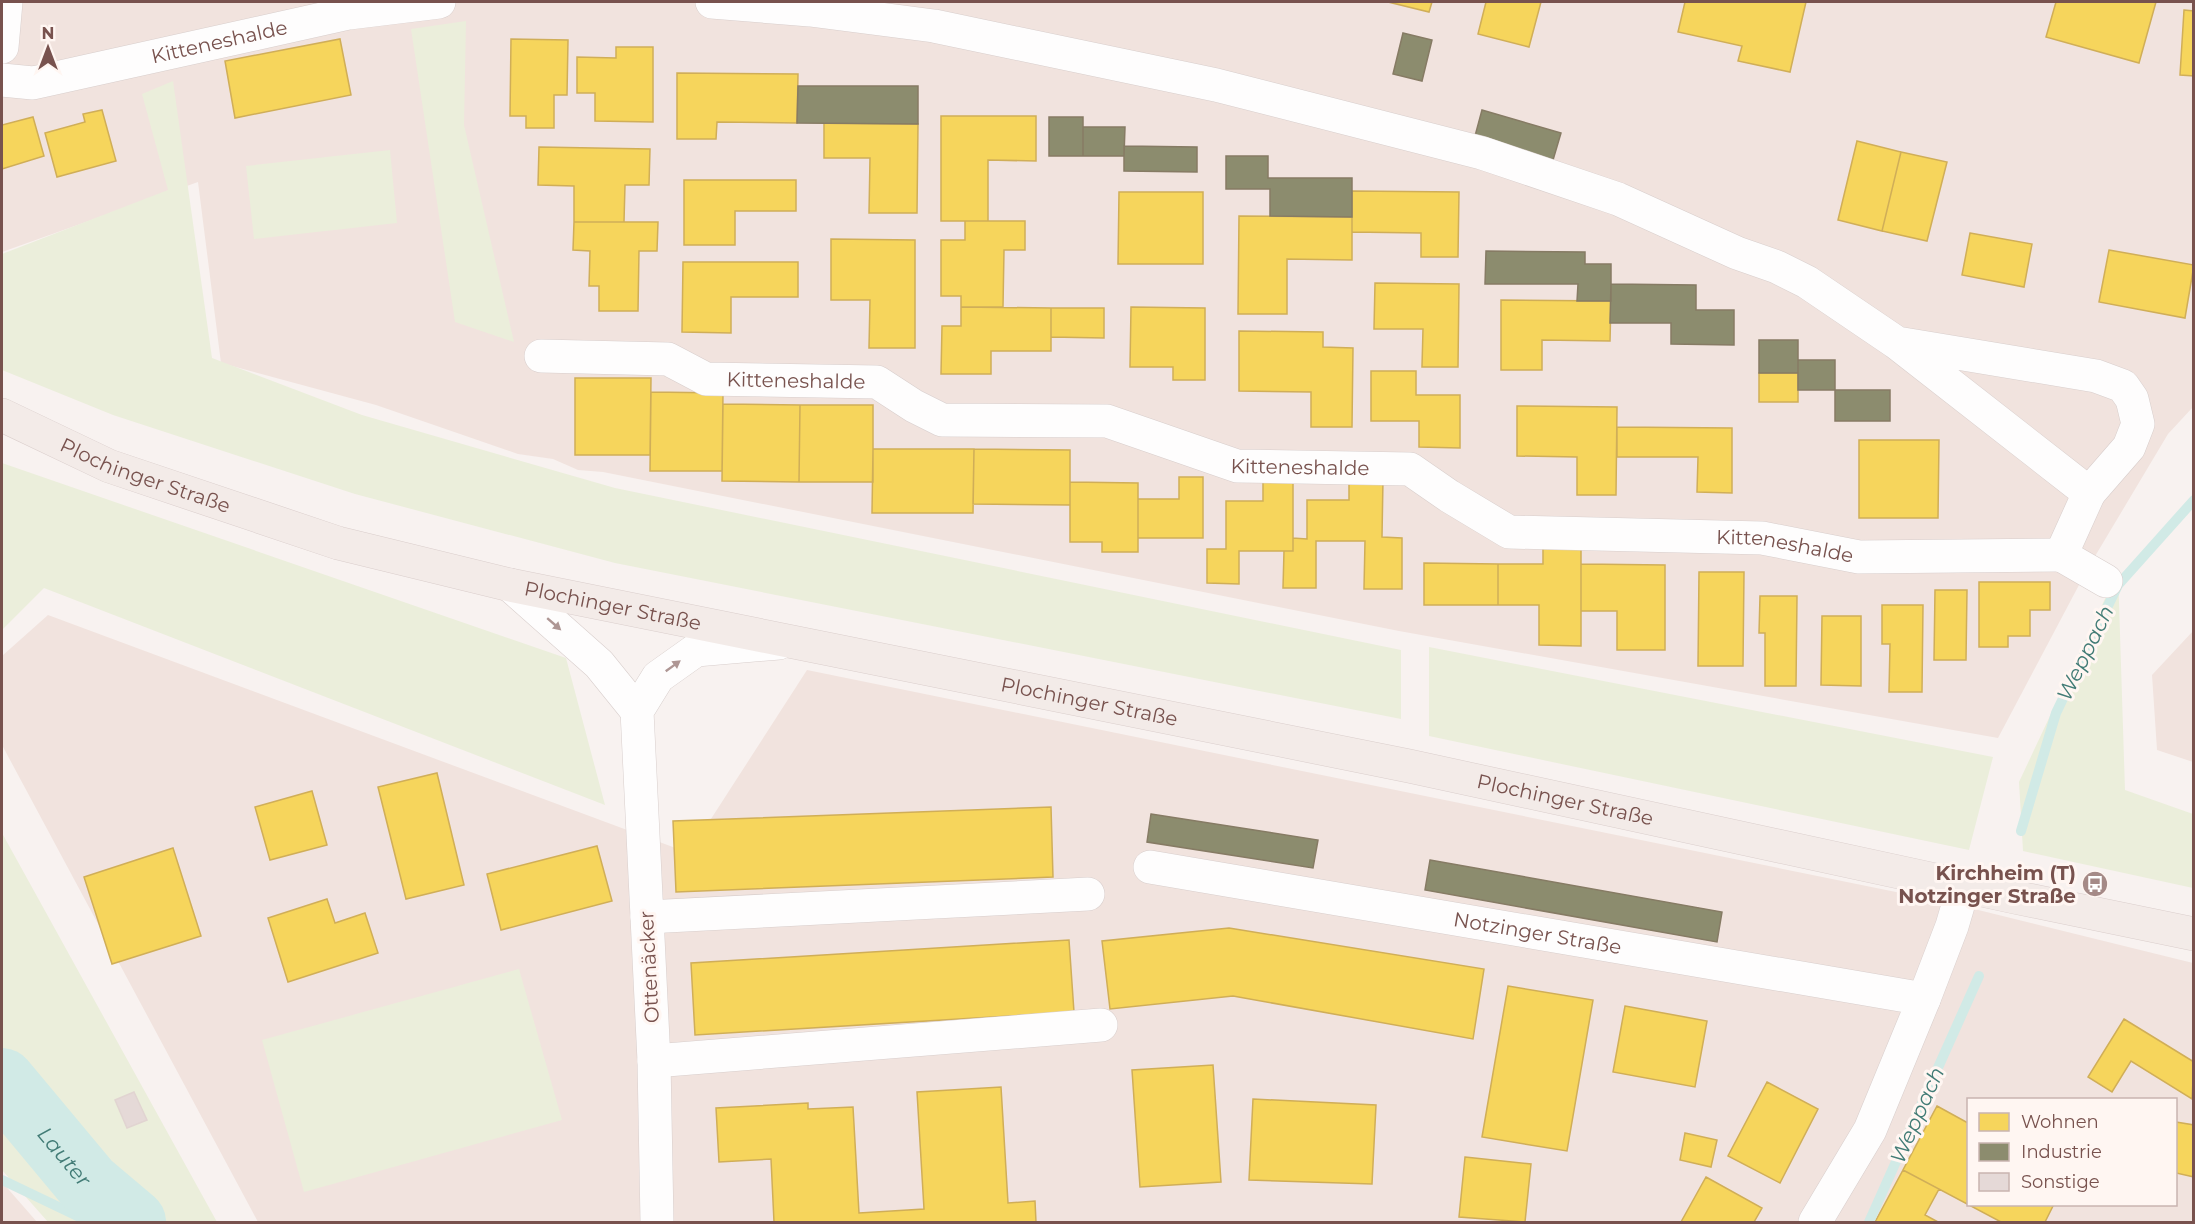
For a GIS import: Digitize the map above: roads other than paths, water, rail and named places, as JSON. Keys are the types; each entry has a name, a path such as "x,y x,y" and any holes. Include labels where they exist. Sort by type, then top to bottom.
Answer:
{"main road":[{"name":"Plochinger Straße","path":"2,415 109,466 327,539 510,585 1409,766 2193,934"}],"street":[{"path":"2,47 6,2"},
{"name":"Kitteneshalde","path":"2,80 33,83 349,13 439,2"},
{"path":"712,2 810,10 934,26 1216,85 1482,153 1618,199 1807,282 1897,343 2090,493"},
{"path":"1897,343 2096,376 2123,386 2132,399 2138,424 2129,447 2090,493 2061,555 2106,581"},
{"name":"Kitteneshalde","path":"541,356 668,359 706,379 877,382 914,406 942,420 1107,421 1237,466 1410,470 1509,532 1762,538 1859,556 2061,555"},
{"path":"510,585 599,664 637,711 658,677 696,650 795,642"},
{"name":"Ottenäcker","path":"637,711 654,1061 657,1222"},
{"name":"Notzinger Straße","path":"1150,867 1924,999"},
{"path":"1815,1222 1870,1130 1924,999 1952,926 1964,885"},
{"path":"647,917 1088,894"},
{"path":"654,1061 1101,1025"}],"waterway":[{"name":"Weppach","path":"2021,831 2056,713 2118,585 2194,500"},
{"name":"Weppach","path":"1869,1222 1979,976"},
{"name":"Lauter","path":"2,1081 88,1184 133,1222"},
{"path":"2,1180 90,1222"}],"place":[{"name":"Kirchheim (T) Notzinger Straße","path":"2095,884"}]}
